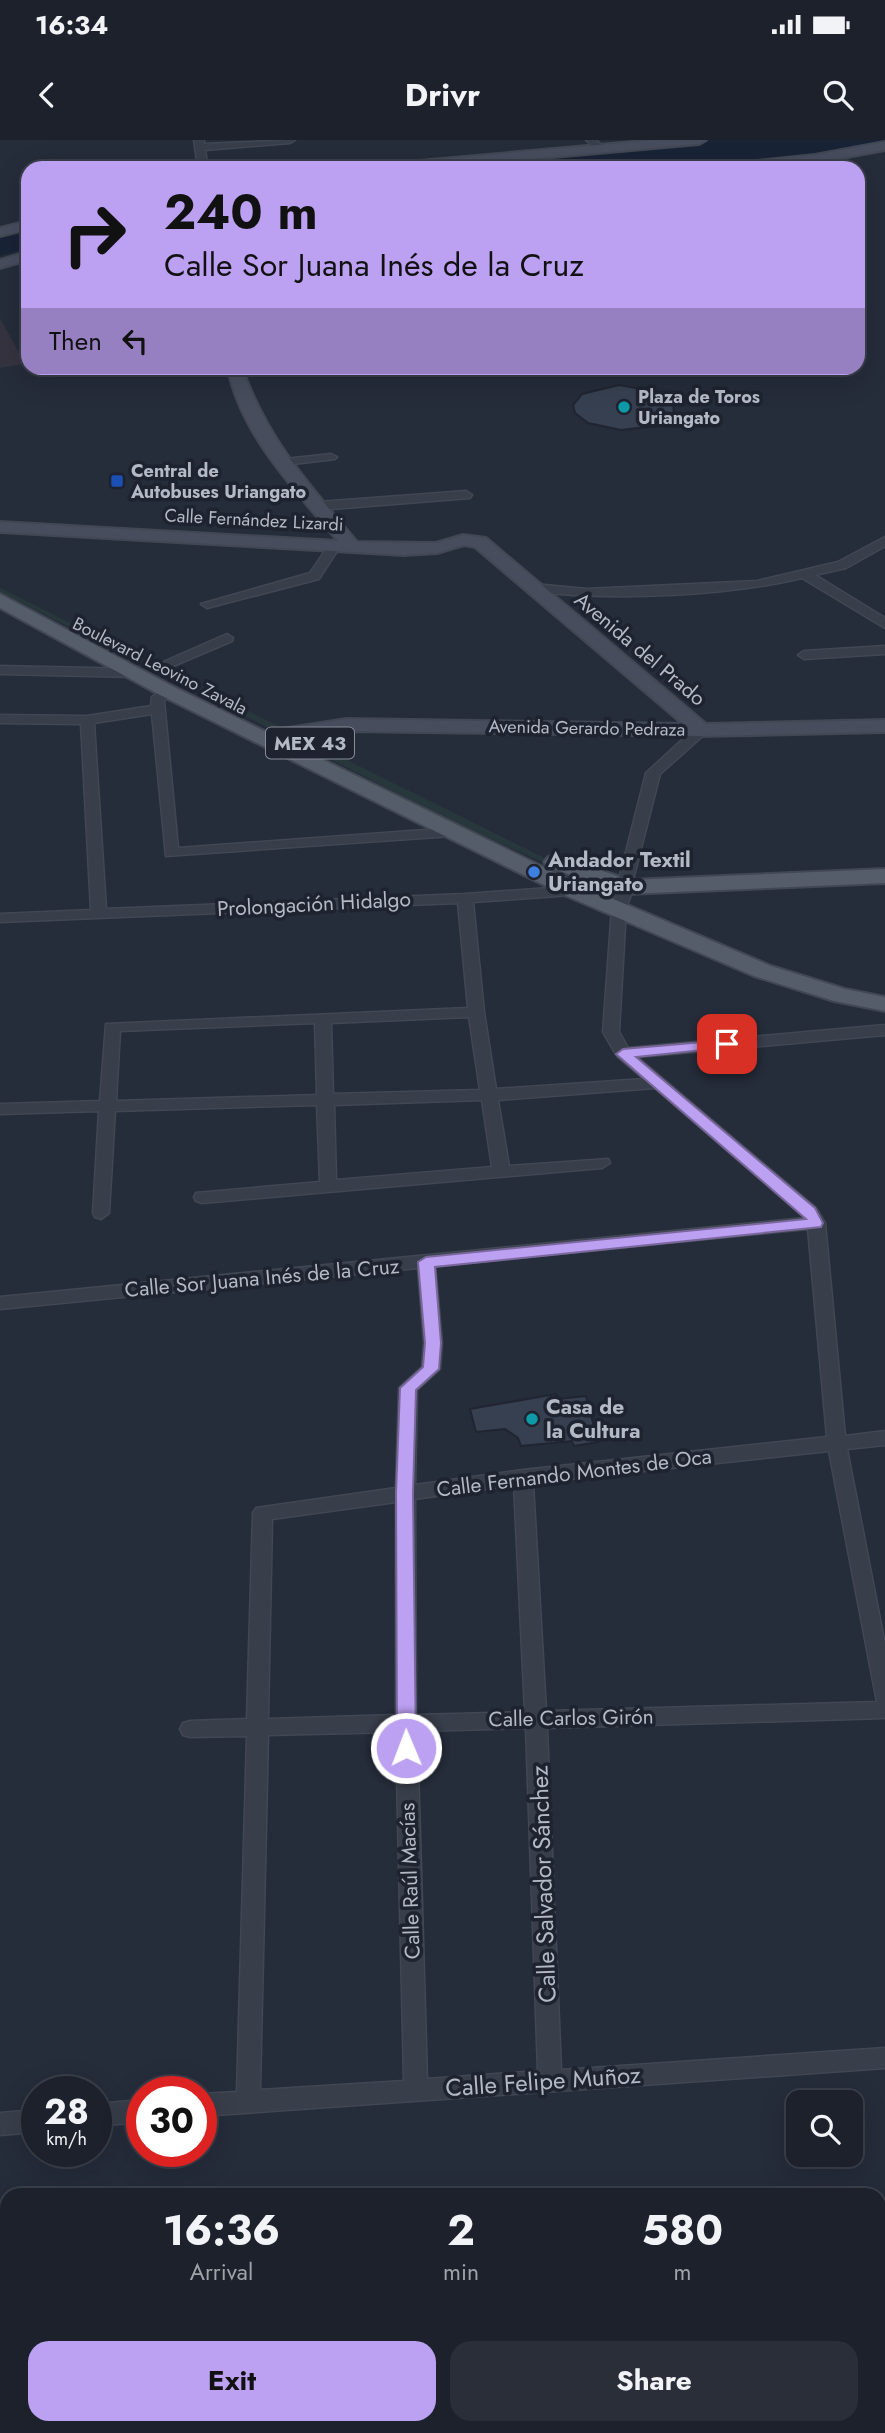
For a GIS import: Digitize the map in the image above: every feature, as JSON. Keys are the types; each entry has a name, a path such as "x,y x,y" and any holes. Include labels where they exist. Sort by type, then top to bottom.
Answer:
{"main road":[{"name":"Boulevard Leovino Zavala","path":"0,584 161,666 281,738 569,889 623,897"},
{"name":"Boulevard Leovino Zavala","path":"0,600 137,673 163,700 281,738"},
{"name":"Boulevard Leovino Zavala","path":"443,821 578,872 623,897"},
{"name":"MEX 43","path":"623,897 885,876"},
{"name":"MEX 43","path":"623,897 744,967 841,997 885,1004"}],"street":[{"path":"201,144 290,140"},
{"path":"449,161 596,145 699,140"},
{"path":"795,161 885,146"},
{"path":"0,232 21,227"},
{"path":"0,264 21,258"},
{"path":"208,604 315,576 343,546 319,506 256,423 237,375"},
{"path":"285,463 331,457"},
{"path":"319,506 466,495"},
{"name":"Calle Fernández Lizardi","path":"0,527 404,550 437,548 463,540"},
{"name":"Avenida del Prado","path":"463,540 480,542 701,730 653,774 623,897 611,1032 623,1054"},
{"path":"534,588 600,593 757,585 842,565 885,541"},
{"name":"Avenida del Prado","path":"437,548 500,561"},
{"path":"811,574 885,615"},
{"path":"811,574 885,624"},
{"path":"161,666 227,638"},
{"path":"804,655 885,650"},
{"path":"0,670 137,673"},
{"path":"0,719 87,720 163,700 171,853 443,821"},
{"path":"87,720 99,914"},
{"name":"Avenida Gerardo Pedraza","path":"281,738 347,725 701,730 885,726"},
{"name":"Prolongación Hidalgo","path":"0,919 466,898 569,889"},
{"path":"466,898 477,1012 501,1170"},
{"path":"100,1213 112,1027 477,1012"},
{"path":"323,1019 328,1185"},
{"path":"623,1054 885,1030"},
{"path":"623,1054 810,1212 816,1223 837,1444 885,1698"},
{"path":"0,1109 108,1108 490,1094 659,1083"},
{"path":"202,1196 602,1163"},
{"name":"Calle Sor Juana Inés de la Cruz","path":"0,1303 816,1223"},
{"name":"Calle Raúl Macías","path":"416,2090 406,1722 404,1493 408,1388 431,1369 433,1343 426,1262"},
{"name":"Calle Fernando Montes de Oca","path":"257,1727 263,1513 523,1477 885,1438"},
{"name":"Calle Salvador Sánchez","path":"523,1477 536,1719 550,2081"},
{"name":"Calle Carlos Girón","path":"190,1729 885,1710"},
{"path":"248,2101 257,1727"},
{"name":"Calle Felipe Muñoz","path":"217,2104 885,2058"},
{"path":"0,2124 21,2122"}],"shaded area":[{"path":"0,318 21,357 21,365 0,368"},
{"path":"0,588 579,875 573,876 462,826 0,592"}],"water":[{"path":"702,140 885,140 885,145 788,161 468,161"},
{"path":"21,228 21,250 0,256 0,234"}],"building":[{"name":"Plaza de Toros Uriangato","path":"619,385 659,392 673,402 674,414 655,426 621,430 588,423 575,413 573,405 582,394"},
{"name":"Casa de la Cultura","path":"556,1394 558,1399 586,1396 598,1442 574,1446 572,1441 521,1446 518,1438 505,1429 476,1432 470,1409"}],"place":[{"name":"Plaza de Toros Uriangato","path":"624,407"},
{"name":"Central de Autobuses Uriangato","path":"117,481"},
{"name":"Andador Textil Uriangato","path":"534,872"},
{"name":"Casa de la Cultura","path":"532,1419"}],"route":[{"path":"406,1748 404,1493 408,1388 431,1369 433,1343 426,1262 816,1223 810,1212 623,1054 727,1044"}]}
